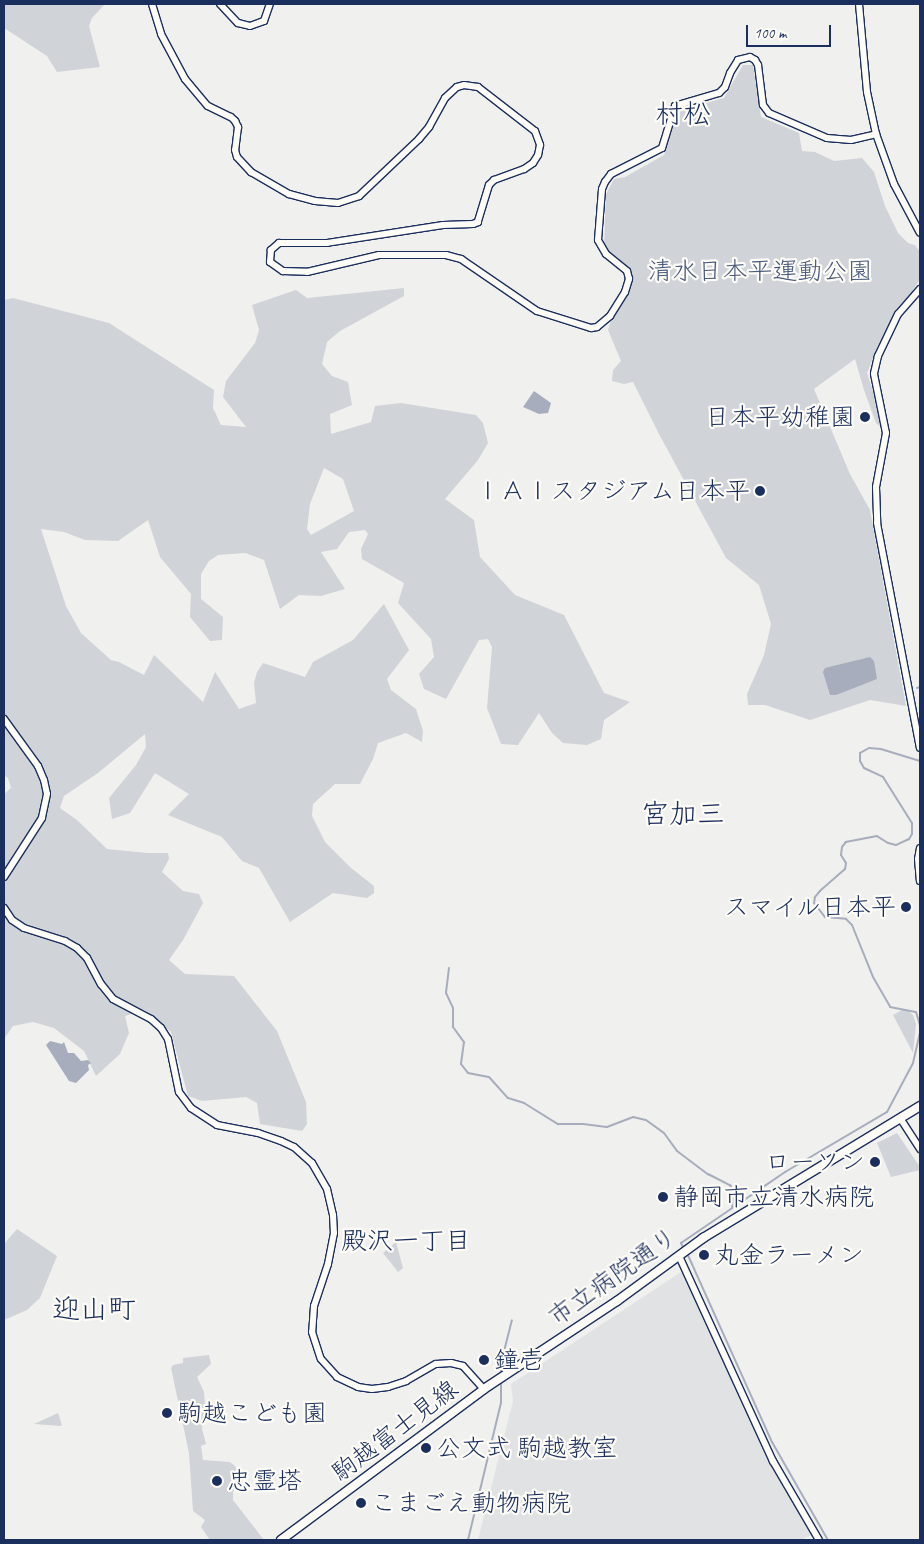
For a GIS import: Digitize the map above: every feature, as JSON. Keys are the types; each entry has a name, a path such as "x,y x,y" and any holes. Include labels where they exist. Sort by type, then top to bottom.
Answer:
{"main road":[{"name":"市立病院通り","path":"484,1390 617,1301 703,1238 920,1106"},
{"name":"駒越富士見線","path":"281,1540 484,1390"}],"street":[{"path":"152,4 161,34 185,79 208,106 231,117 235,121 238,127 237,158 251,172 289,194 315,201 338,203 345,203 359,196 419,139 429,127 445,98 457,87 464,85 478,87 535,132 540,145 538,155 533,163 524,169 494,180 489,185 478,222 473,224 443,225 327,243 279,243 275,244 270,255 270,262 274,266 283,270 307,272 379,255 446,255 460,259 537,311 591,328 602,324 610,316 625,292 629,279 627,271 606,254 598,240 602,189 611,174 662,148 675,106 718,92 725,87 738,60 750,57 755,60 762,83 763,105 768,113 820,136 834,140 851,140 876,134"},
{"path":"220,4 238,23 250,26 264,20 270,4"},
{"path":"860,4 867,92 876,134 894,184 920,233"},
{"path":"920,288 898,314 878,356 874,374 886,433 876,487 876,523 920,748"},
{"path":"4,719 38,766 47,794 42,818 4,877"},
{"path":"920,848 918,859 920,881"},
{"path":"4,908 12,920 24,928 65,941 77,948 87,958 107,992 123,1006 151,1019 165,1033 170,1045 175,1082 179,1092 191,1108 217,1125 258,1133 281,1140 294,1147 312,1163 327,1189 333,1214 334,1233 331,1251 314,1306 311,1323 316,1347 328,1368 347,1383 372,1389 396,1385 436,1364 451,1363 463,1366 484,1390"},
{"path":"900,1118 920,1149"},
{"path":"679,1256 773,1460 819,1540"}],"shaded area":[{"path":"684,1270 766,1457 812,1535 800,1540 478,1540 513,1401 511,1384"}],"green space":[{"path":"4,4 105,4 92,18 89,26 100,67 57,72 47,56 4,28"},
{"name":"清水日本平運動公園","path":"743,65 753,65 761,117 799,133 802,151 815,152 834,161 862,158 874,172 885,206 898,233 908,243 915,245 920,252 920,279 878,345 867,373 879,410 882,428 876,423 855,359 814,389 850,474 870,510 906,706 870,700 810,720 765,705 748,705 747,694 764,655 771,624 759,585 726,558 633,382 624,384 612,381 613,370 621,361 608,330 612,317 631,285 627,268 604,247 606,194 614,179 625,177 664,155 678,111 724,98"},
{"path":"404,288 404,296 340,331 327,342 322,364 332,376 348,382 352,405 330,414 331,434 371,422 375,406 401,403 476,415 483,423 488,443 478,460 445,499 474,520 480,557 515,595 564,615 604,693 630,702 604,720 601,739 587,745 563,743 552,733 539,713 518,745 501,744 487,708 492,647 488,639 479,640 446,699 424,689 419,674 434,657 431,639 398,603 404,583 362,559 361,549 368,534 365,530 349,532 337,549 321,552 345,589 321,596 299,595 280,609 264,560 245,553 218,555 209,561 201,574 201,599 223,617 222,640 210,641 190,617 191,594 160,557 148,520 118,541 85,540 64,532 41,529 66,606 81,633 111,660 144,675 154,655 203,702 215,672 239,709 256,703 254,683 257,672 263,663 305,677 313,662 353,640 384,604 409,650 387,679 391,690 416,709 423,731 422,742 406,733 378,743 373,759 360,784 335,784 313,804 312,816 325,842 351,868 374,886 374,893 367,898 333,893 290,922 259,868 242,861 222,837 168,815 189,794 155,773 130,813 112,819 109,798 136,765 146,747 145,734 98,773 64,796 60,808 77,820 107,849 168,853 169,859 162,872 183,891 199,894 203,903 183,940 169,960 185,974 234,976 277,1031 306,1102 307,1124 302,1131 260,1124 257,1103 246,1097 202,1101 188,1096 171,1032 144,1010 125,1016 129,1033 120,1054 96,1076 84,1051 54,1028 33,1022 13,1026 4,1039 4,794 11,788 8,778 4,775 4,300 13,298 109,323 214,390 213,408 221,425 246,427 223,397 226,381 255,343 259,330 252,305 296,290 307,298","holes":["324,468 343,479 354,511 311,535 307,529 310,504"]},
{"path":"902,1010 907,1010 913,1015 916,1024 913,1053 893,1015"},
{"path":"897,1133 920,1167 920,1170 891,1177 877,1143"},
{"path":"17,1229 57,1256 40,1298 27,1310 4,1320 4,1244"},
{"path":"396,1242 403,1268 398,1272 383,1253"},
{"path":"209,1355 211,1364 197,1377 204,1392 205,1405 202,1429 206,1444 201,1446 203,1460 230,1462 235,1466 239,1476 239,1483 233,1492 233,1500 264,1540 210,1540 201,1527 205,1520 193,1511 189,1453 171,1368 173,1365 183,1363 183,1358"},
{"path":"58,1413 62,1425 60,1426 34,1424"}],"water":[{"path":"534,391 551,403 548,413 539,414 523,407"},
{"path":"870,657 874,661 877,679 836,695 830,695 823,672 825,668"},
{"path":"50,1041 62,1044 64,1042 68,1053 74,1053 81,1061 88,1060 91,1063 88,1065 89,1070 76,1083 69,1081 46,1045"}],"waterway":[{"path":"920,761 881,749 869,748 860,753 860,761 864,768 883,777 912,823 912,834 909,839 896,845 888,843 877,836 846,842 842,847 841,855 846,863 845,869 820,891 815,897 814,903 825,917 846,919 852,925 873,977 890,1007 916,1012 920,1025"},
{"path":"449,968 446,993 453,1008 453,1027 464,1042 461,1064 468,1073 489,1077 508,1098 524,1103 558,1124 583,1124 607,1127 633,1117 646,1120 664,1133 677,1151 708,1174 730,1185 735,1193 732,1207"},
{"path":"684,1249 681,1243 785,1172 887,1112 913,1063 920,1033"},
{"path":"687,1253 772,1442 828,1540"},
{"path":"501,1374 501,1363 512,1320"},
{"path":"468,1540 501,1403 501,1381"}],"place":[{"name":"日本平幼稚園","path":"865,417"},
{"name":"ＩＡＩスタジアム日本平","path":"760,491"},
{"name":"スマイル日本平","path":"906,907"},
{"name":"ローソン","path":"875,1162"},
{"name":"静岡市立清水病院","path":"663,1197"},
{"name":"丸金ラーメン","path":"704,1255"},
{"name":"鐘壱","path":"484,1360"},
{"name":"駒越こども園","path":"167,1413"},
{"name":"公文式 駒越教室","path":"426,1448"},
{"name":"忠霊塔","path":"217,1481"},
{"name":"こまごえ動物病院","path":"361,1503"}],"district":[{"name":"村松","path":"683,114"},
{"name":"宮加三","path":"683,814"},
{"name":"殿沢一丁目","path":"406,1241"},
{"name":"迎山町","path":"94,1309"}]}
